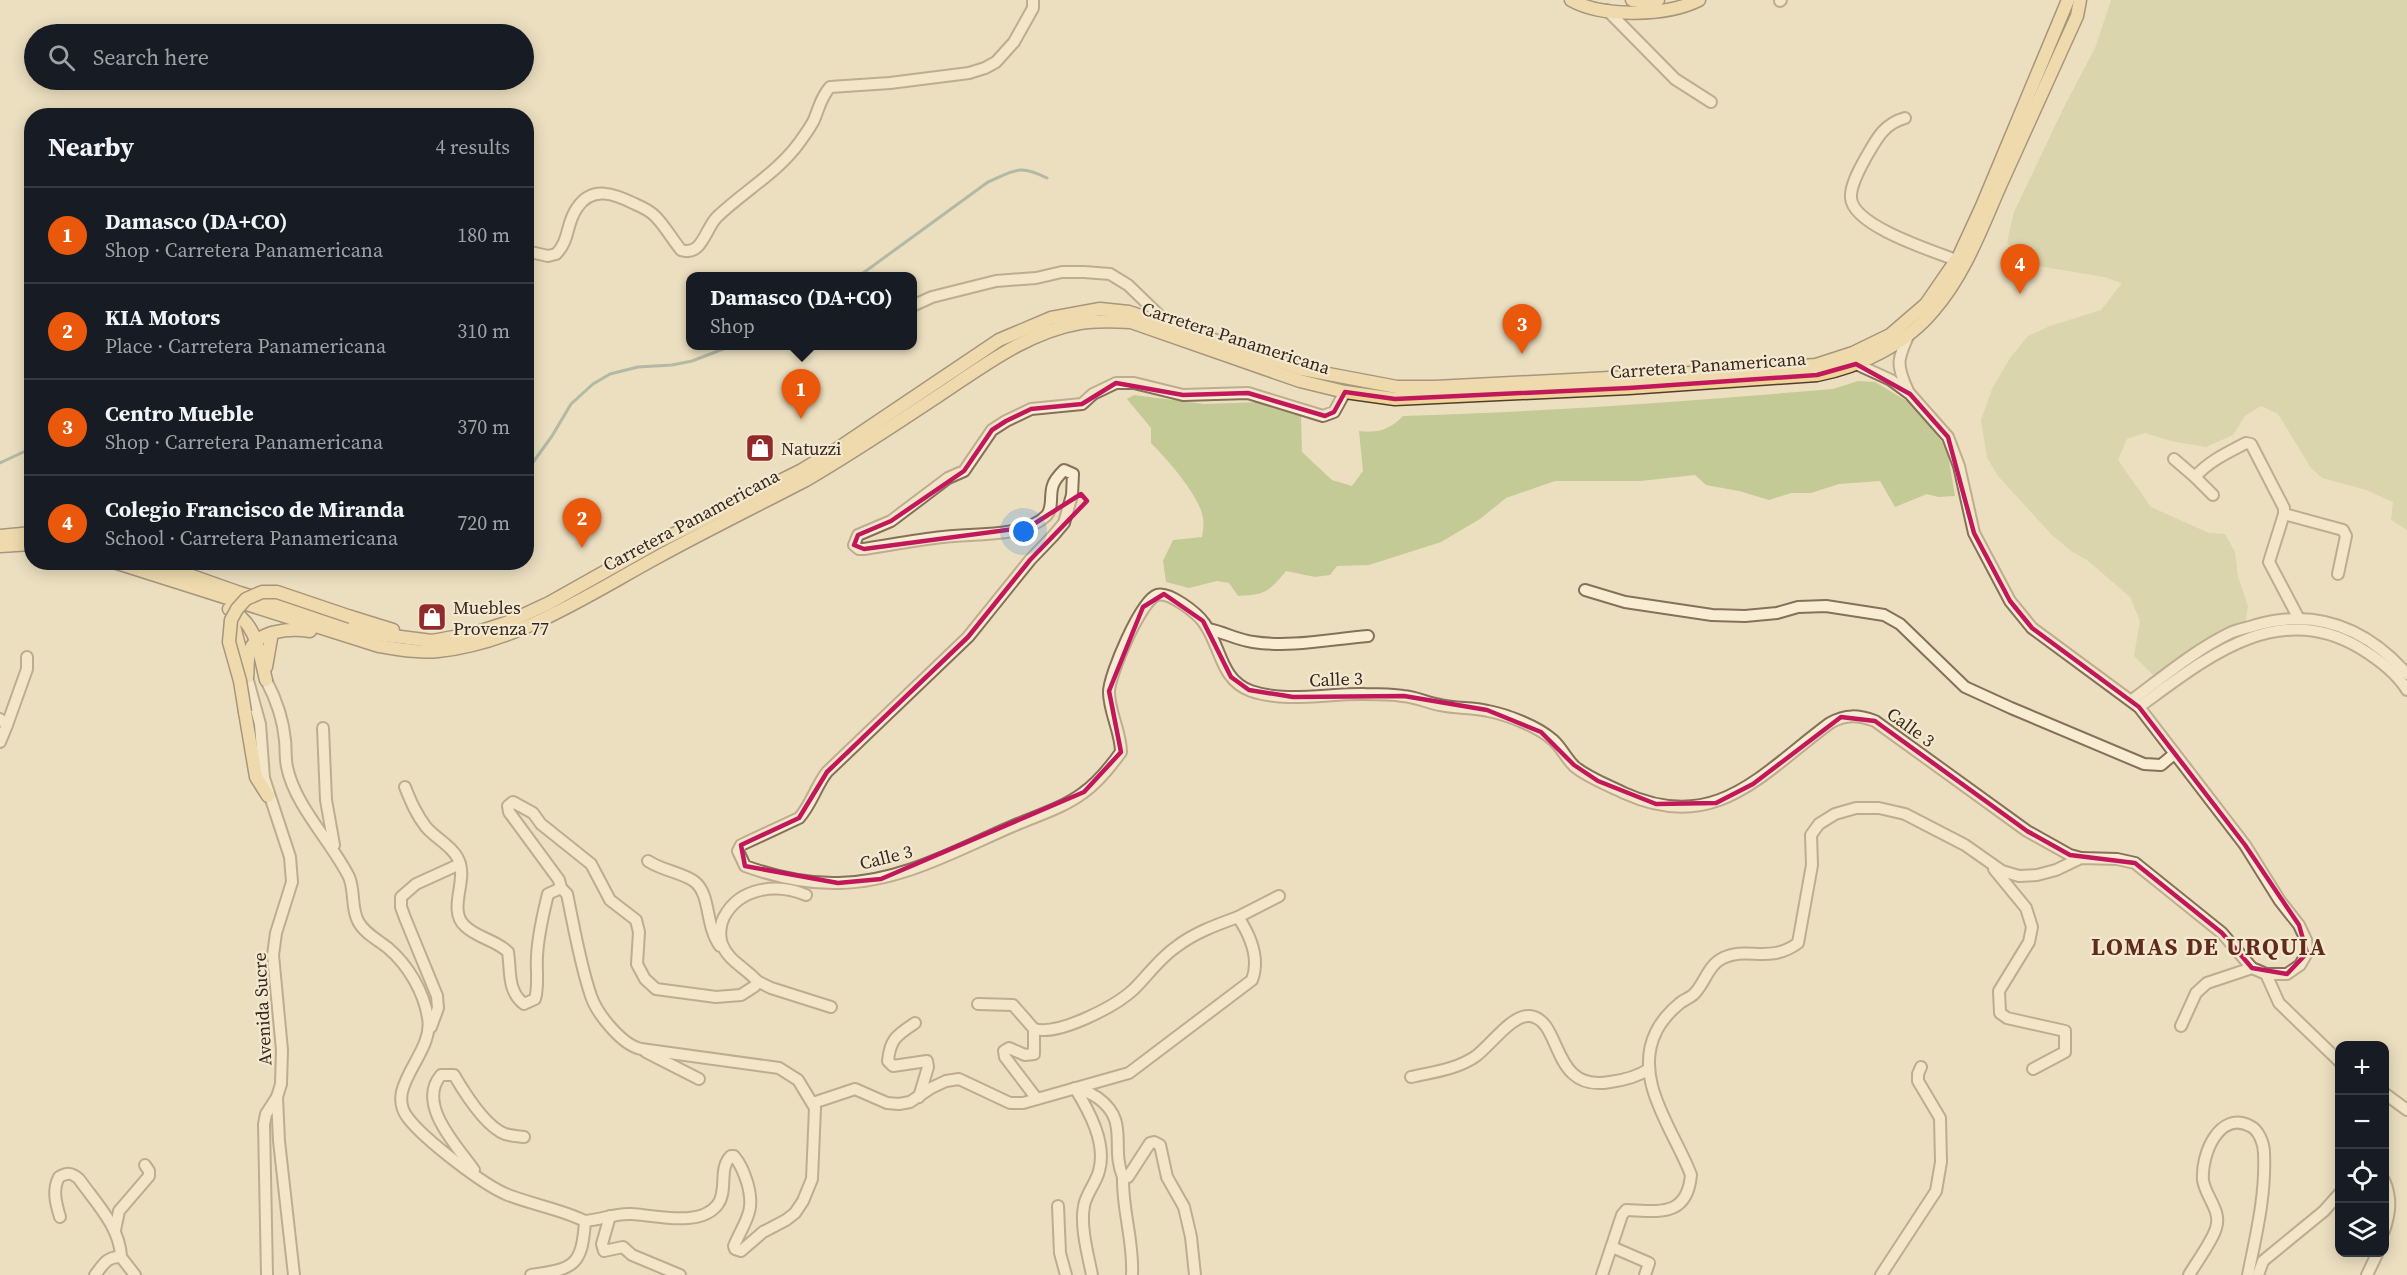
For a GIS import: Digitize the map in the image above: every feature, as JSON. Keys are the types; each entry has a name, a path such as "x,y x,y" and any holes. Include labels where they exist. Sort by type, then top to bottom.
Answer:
{"main road":[{"path":"1571,0 1607,10 1645,12 1678,8 1700,0"},
{"path":"1632,0 1646,2 1658,0"},
{"name":"Carretera Panamericana","path":"175,570 369,633 432,641 475,633 496,627 549,603 654,544 802,470 999,340 1038,323 1100,309 1129,312 1302,369 1397,387 1524,383 1816,365 1853,353 1890,335 1926,304 1956,260 1982,206 2068,0"},
{"name":"Carretera Panamericana","path":"139,570 379,646 410,651 438,651 477,644 511,633 555,613 806,480 844,458 1006,351 1046,333 1079,323 1104,320 1131,322 1300,381 1345,392 1395,399 1629,388 1817,375 1837,371 1856,364 1909,334 1935,310 1968,260 2077,16 2080,0"},
{"path":"0,536 24,534"},
{"path":"0,546 24,544"},
{"path":"268,796 256,777 240,681 229,642 231,620 246,599 262,592 277,592 432,641"},
{"path":"212,593 225,602 229,609 247,677"},
{"path":"229,609 247,621 257,640 266,680"},
{"path":"247,677 248,654 257,640 272,633 308,630 333,637 341,635"},
{"path":"266,680 267,657 272,633"}],"street":[{"path":"534,253 548,256 556,254 566,240 569,225 577,207 583,200 606,192 653,214 681,250 698,248 708,228 718,216 783,163 813,121 822,98 830,87 890,83 969,73 985,68 996,62 1014,42 1033,8 1033,0"},
{"path":"1607,10 1675,79 1711,102"},
{"path":"1905,118 1894,121 1884,128 1857,172 1850,197 1853,207 1874,224 1912,243 1956,260"},
{"path":"917,304 932,297 996,281 1036,278 1062,272 1084,272 1110,274 1128,285 1158,314 1159,322"},
{"path":"1909,334 1898,359 1899,373 1910,394"},
{"path":"1602,1275 1622,1215 1626,1210 1659,1212 1669,1210 1678,1206 1690,1187 1691,1175 1660,1109 1649,1069 1650,1048 1656,1032 1677,1005 1694,994 1716,963 1736,954 1767,955 1789,950 1798,943 1812,865 1811,835 1819,824 1835,814 1856,808 1880,808 1905,814 1947,835 2002,871 2019,876 2037,875 2056,870 2076,860 2117,859 2135,864 2222,933 2252,968 2266,974 2287,974 2300,965 2307,953 2306,940 2299,925 2280,902 2245,845 2135,703 2056,648 2032,628 2010,601 1974,533 1959,466 1948,437 1910,394 1891,380 1856,364"},
{"name":"Calle 3","path":"1345,392 1334,412 1323,416 1248,393 1183,395 1134,383 1116,383 1094,394 1082,404 1031,409 1006,421 992,430 964,471 948,478 891,521 858,535 854,545 859,549 864,549 1029,527 1050,511 1053,483 1064,470 1073,474 1074,482 1064,523 1030,560 968,637 827,772 818,784 806,810 799,818 741,845 738,851 745,866 762,872 800,879 838,883 880,879 924,864 1054,808 1084,792 1120,752 1121,742 1109,691 1125,644 1148,601 1156,595 1164,594 1174,598 1203,621 1221,662 1231,677 1249,690 1261,694 1293,697 1362,694 1404,696 1440,705 1487,710 1541,732 1554,741 1574,765 1598,781 1630,796 1656,804 1698,807 1716,803 1753,784 1830,723 1841,717 1858,715 1875,721 2027,831 2076,860"},
{"path":"2195,477 2205,466 2221,456 2246,443 2251,444 2284,508 2269,562 2298,617"},
{"path":"2174,459 2213,495"},
{"path":"2284,514 2343,530 2346,536 2338,574"},
{"path":"1585,590 1625,602 1712,615 1745,616 1777,613 1798,607 1826,606 1884,615 1900,624 1965,687 2144,764 2161,765 2174,754"},
{"path":"2135,703 2189,658 2231,632 2274,620 2298,617 2326,621 2350,636 2390,655 2407,674"},
{"path":"2135,703 2234,643 2276,631 2302,627 2350,636 2400,679 2407,690"},
{"path":"1208,629 1251,642 1277,644 1368,636"},
{"path":"0,742 4,722 27,669 27,657"},
{"name":"Avenida Sucre","path":"247,677 260,724 264,778 268,796 290,857 292,882 276,933 273,955 282,1050 281,1084 277,1097 294,1275"},
{"path":"266,680 277,700 285,738 287,767 297,794 336,854 354,890 357,920 371,936 405,965 425,1006 430,1030"},
{"path":"323,728 328,822 336,854"},
{"path":"405,786 411,805 420,818 436,838 446,845 460,864 462,882 458,903 459,917 464,926 508,952 513,992 524,1004 535,999 537,993 537,954 548,894 561,888"},
{"path":"699,1079 625,1042 616,1034 591,996 567,894 508,806 513,802 533,813 541,824 591,864 610,900 636,920 639,932 637,964 645,979 656,989 716,998 741,994 755,986 758,981"},
{"path":"1985,859 2026,908 2032,927 2029,942 1999,991 2000,1013 2007,1018 2065,1031 2065,1052 2033,1069"},
{"path":"648,861 661,869 687,877 701,888 712,933 738,966 771,988 831,1007"},
{"path":"460,864 416,884 401,897 401,907 437,996 438,1008 423,1050 406,1077 401,1105 406,1117 426,1137 481,1180 507,1194 585,1221 630,1214 677,1219 702,1215 714,1209 721,1200 725,1164 730,1156 734,1156 744,1175 751,1197 749,1214 734,1246 735,1249 741,1251 763,1232 786,1220 803,1201 812,1179 815,1108 813,1103 798,1080 779,1068 641,1049"},
{"path":"724,950 720,940 721,922 739,898 763,889 795,891 806,895"},
{"path":"1035,1029 1051,1031 1111,1005 1133,990 1176,946 1279,896"},
{"path":"813,1103 855,1089 887,1103 910,1102 930,1088 946,1081 959,1079 1010,1103 1037,1100 1129,1073 1140,1067 1252,980 1256,970 1253,948 1238,917"},
{"path":"2181,1026 2196,993 2207,983 2252,968"},
{"path":"2266,974 2279,1003 2335,1057"},
{"path":"978,1005 1013,1005 1035,1029 1034,1054 1025,1055 1009,1048 1004,1051 1005,1057 1037,1100"},
{"path":"1411,1077 1449,1069 1474,1058 1496,1040 1515,1019 1526,1016 1533,1017 1542,1023 1551,1036 1565,1066 1576,1077 1590,1084 1637,1077 1649,1069"},
{"path":"915,1023 896,1036 890,1047 888,1061 893,1066 927,1061 928,1066 919,1097"},
{"path":"1881,1275 1936,1191 1941,1162 1940,1118 1918,1082 1921,1067"},
{"path":"481,1180 435,1112 432,1096 441,1075 454,1075 474,1105 496,1128 503,1133 524,1137"},
{"path":"1075,1089 1085,1090 1101,1100 1112,1112 1119,1127 1117,1155 1133,1258 1132,1275"},
{"path":"1075,1089 1086,1106 1097,1132 1102,1154 1100,1172 1084,1205 1088,1258 1092,1275"},
{"path":"2388,1095 2407,1110"},
{"path":"267,1275 264,1124 266,1114 277,1097"},
{"path":"2189,1275 2216,1228 2217,1216 2203,1181 2209,1150 2218,1131 2227,1125 2239,1123 2251,1126 2259,1134 2264,1155 2260,1219 2248,1275"},
{"path":"1122,1177 1128,1177 1150,1143 1160,1145 1167,1177 1184,1207 1191,1237 1195,1275"},
{"path":"115,1230 119,1211 149,1176 145,1165"},
{"path":"60,1217 56,1204 55,1186 58,1177 65,1173 73,1174 79,1179 115,1230 121,1257 135,1275"},
{"path":"2389,1190 2389,1218"},
{"path":"2258,1275 2263,1261 2324,1211 2335,1199"},
{"path":"1058,1206 1062,1265 1066,1275"},
{"path":"610,1216 602,1244 604,1251 622,1247 632,1255 680,1275"},
{"path":"531,1275 554,1273 570,1266 580,1256 583,1248 585,1221"},
{"path":"1612,1247 1649,1263 1645,1275"},
{"path":"95,1275 107,1260 121,1257"},
{"path":"2367,1275 2376,1257"}],"highlighted area":[{"path":"1856,364 1910,394 1948,437 1974,533 2010,601 2032,628 2139,707 2245,845 2299,925 2307,953 2287,974 2252,968 2222,933 2135,863 2070,855 2027,831 1875,721 1841,717 1753,784 1716,803 1656,804 1598,781 1574,765 1541,732 1487,710 1404,696 1293,697 1249,690 1231,677 1203,621 1164,594 1143,607 1109,691 1121,752 1084,792 881,879 838,883 745,866 741,845 799,818 827,772 968,637 1030,560 1087,501 1081,494 1029,527 864,549 854,545 858,535 891,521 964,471 992,430 1006,421 1031,409 1082,404 1116,383 1183,395 1248,393 1325,416 1334,412 1345,392 1395,399 1629,388 1817,375"}],"green space":[{"path":"2111,0 2407,0 2407,530 2391,520 2393,502 2366,490 2322,478 2311,468 2278,414 2261,406 2245,416 2233,435 2206,447 2171,441 2145,433 2127,439 2118,460 2151,507 2209,533 2225,534 2235,552 2238,577 2248,606 2245,624 2158,680 2134,656 2140,621 2130,597 2087,560 2071,551 2051,534 1998,476 1987,458 1981,420 1992,389 2010,358 2028,336 2050,326 2101,310 2122,283 2104,277 2020,263 2007,242 2014,212 2095,48"},
{"path":"1858,381 1875,382 1910,403 1931,427 1947,449 1955,496 1938,497 1927,494 1895,507 1880,481 1839,484 1811,493 1791,493 1769,500 1739,491 1706,485 1695,475 1641,481 1555,481 1506,498 1480,519 1441,542 1369,565 1337,566 1330,575 1315,577 1286,571 1266,591 1254,595 1238,596 1229,583 1217,581 1189,588 1166,582 1163,561 1173,540 1202,537 1203,518 1196,499 1151,443 1151,428 1127,399 1134,395 1204,404 1261,402 1301,415 1302,452 1332,480 1352,486 1363,471 1359,431 1383,430 1403,416 1565,409 1726,398 1833,389"}],"waterway":[{"path":"864,272 988,182 1017,170 1030,171 1047,178"},
{"path":"534,461 571,404 593,384 610,374 638,367 692,361 721,350"},
{"path":"0,463 24,452"}],"place":[{"name":"Colegio Francisco de Miranda","path":"2020,294"},
{"name":"Centro Mueble","path":"1522,354"},
{"name":"Damasco (DA+CO)","path":"801,419"},
{"name":"Natuzzi","path":"760,448"},
{"name":"KIA Motors","path":"582,548"},
{"name":"Muebles Provenza 77","path":"432,617"}],"district":[{"name":"LOMAS DE URQUIA","path":"2209,946"}]}
